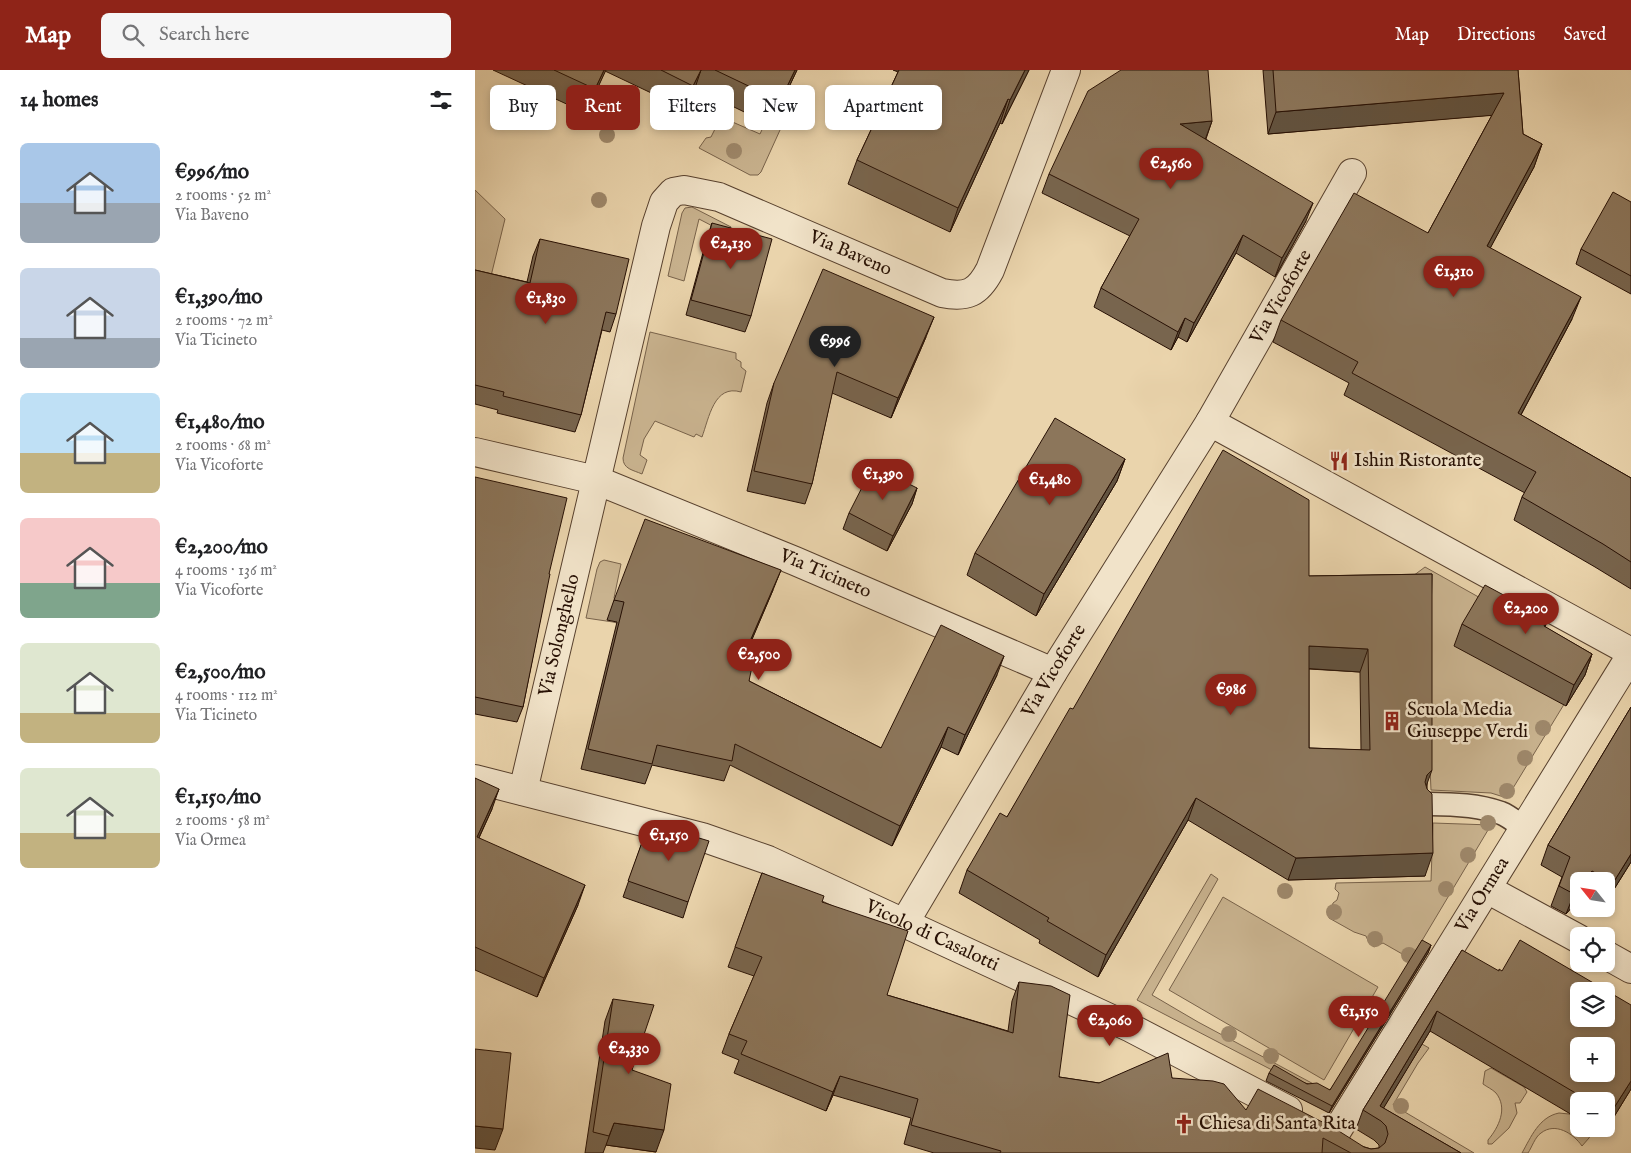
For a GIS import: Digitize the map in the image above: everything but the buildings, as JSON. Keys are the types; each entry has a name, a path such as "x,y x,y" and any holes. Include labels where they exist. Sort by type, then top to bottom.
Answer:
{"street":[{"name":"Via Baveno","path":"596,480 656,226 664,202 673,192 684,190 719,197 942,293 968,294 981,284 990,270 1066,70"},
{"name":"Via Vicoforte","path":"905,922 1053,672 1210,422 1353,173"},
{"path":"1210,422 1631,654"},
{"path":"475,452 596,480"},
{"name":"Via Ticineto","path":"596,480 795,561 1053,672"},
{"name":"Via Solonghello","path":"523,791 596,480"},
{"name":"Via Ormea","path":"1329,1132 1487,888 1631,654"},
{"name":"Vicolo di Casalotti","path":"475,779 702,837 776,864 1131,1028 1329,1132"},
{"path":"1487,888 1570,934"}],"lane":[{"path":"1430,804 1453,804 1503,813 1524,828"}],"shaded area":[{"path":"734,123 744,127 744,130 751,130 760,134 762,130 780,130 758,175 750,175 699,148 706,138 711,137 714,130 734,130"},
{"path":"475,190 505,219 491,276 475,272"},
{"path":"692,207 731,227 726,233 699,219 684,281 668,276 682,213 685,208"},
{"path":"650,332 736,353 736,359 741,362 741,367 746,371 741,392 732,391 725,393 714,404 702,437 696,434 694,437 655,421 644,439 640,455 647,460 642,474 627,467 623,462 623,458"},
{"path":"604,560 621,564 614,598 618,604 680,639 613,622 586,618 597,569 600,562"},
{"path":"1425,567 1591,660 1507,798 1491,793 1431,790 1426,679 1405,582"},
{"path":"1433,823 1491,825 1411,959 1383,943 1374,947 1369,943 1366,936 1354,932 1329,918 1333,903 1337,900 1339,893 1335,889 1336,883 1431,881"},
{"path":"1211,874 1218,879 1152,995 1321,1088 1324,1097 1137,1000"},
{"path":"1223,897 1378,987 1324,1080 1169,990"},
{"path":"1422,1044 1429,1048 1393,1105 1474,1153 1422,1153 1373,1125"},
{"path":"1491,1068 1524,1087 1527,1092 1520,1103 1515,1103 1517,1113 1509,1128 1492,1144 1488,1144 1488,1140 1499,1123 1502,1111 1500,1099 1496,1093 1483,1084 1485,1071"},
{"path":"1559,1113 1570,1115 1570,1134 1558,1129 1546,1130 1535,1140 1528,1153 1522,1153 1536,1128 1552,1115"},
{"path":"1574,1137 1589,1137 1582,1146"}],"place":[{"name":"Ishin Ristorante","path":"1339,461"},
{"name":"Scuola Media Giuseppe Verdi","path":"1392,721"},
{"name":"Chiesa di Santa Rita","path":"1184,1124"}]}
